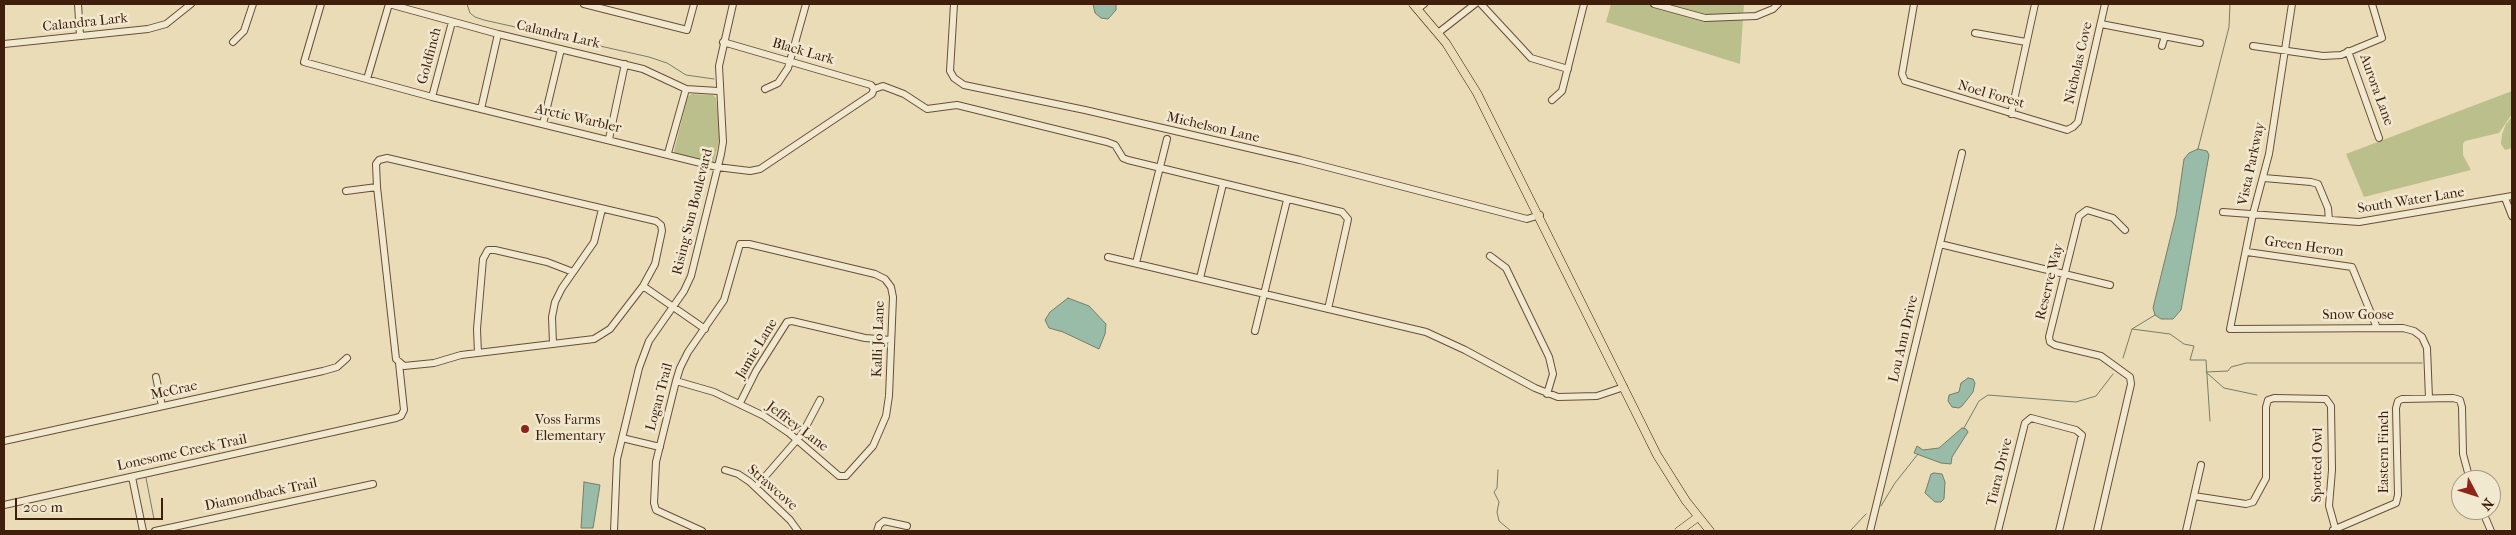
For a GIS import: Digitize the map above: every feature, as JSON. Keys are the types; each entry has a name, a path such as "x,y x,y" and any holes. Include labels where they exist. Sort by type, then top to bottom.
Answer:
{"main road":[{"path":"1419,6 1477,93 1540,215 1657,455 1698,517 1710,531"},
{"path":"1680,531 1698,517"}],"street":[{"path":"78,4 80,36"},
{"name":"Calandra Lark","path":"4,44 157,27 174,19 191,4"},
{"path":"233,42 244,31 253,4"},
{"name":"Arctic Warbler","path":"321,4 304,62 432,97 668,153 717,167 750,171 760,169 872,94 874,89 883,86 904,94 927,110 957,106 1107,142 1115,145 1128,160 1160,168"},
{"path":"367,79 389,4"},
{"name":"Calandra Lark","path":"389,4 498,34 625,64 652,72 686,89 718,91"},
{"path":"584,4 688,30 694,4"},
{"name":"Rising Sun Boulevard","path":"614,531 615,476 622,438 645,349 690,276 723,142 718,91 718,66 733,4"},
{"path":"765,89 778,83 790,62 806,4"},
{"name":"Michelson Lane","path":"954,4 950,71 954,78 964,85 1085,110 1300,160 1527,219 1540,215"},
{"path":"1438,33 1475,4"},
{"path":"1481,4 1531,58 1568,69"},
{"path":"1552,100 1562,90 1584,4"},
{"path":"1654,4 1705,18 1762,15 1773,10 1778,4"},
{"name":"Noel Forest","path":"1914,4 1902,71 1903,79 1918,86 2067,130 2074,127"},
{"path":"2011,114 2035,4"},
{"name":"Nicholas Cove","path":"2074,127 2078,122 2105,4"},
{"name":"Vista Parkway","path":"2230,329 2247,252 2253,214 2264,178 2292,4"},
{"path":"2253,46 2285,52 2330,56 2348,52 2382,38 2372,4"},
{"name":"Goldfinch","path":"432,97 452,22"},
{"path":"2101,24 2200,43"},
{"path":"1975,32 2026,42"},
{"path":"481,109 498,34"},
{"path":"2162,46 2165,36"},
{"name":"Black Lark","path":"723,42 871,85 874,89"},
{"path":"543,124 561,49"},
{"name":"Aurora Lane","path":"2348,52 2379,138"},
{"path":"609,139 625,64"},
{"path":"668,153 686,89"},
{"path":"1136,263 1167,139"},
{"name":"Lou Ann Drive","path":"1870,531 1962,153"},
{"path":"387,158 602,209 656,221 661,225 657,255 643,286 605,333 585,342 453,356 411,366 399,363 396,359 377,187 376,164 379,160 387,158"},
{"path":"1160,168 1348,215 1348,224 1328,309"},
{"path":"2264,178 2318,184 2330,212 2329,220"},
{"path":"1200,278 1223,184"},
{"path":"346,191 377,187"},
{"name":"South Water Lane","path":"2223,212 2359,222 2512,196"},
{"path":"2505,198 2512,216"},
{"path":"1255,331 1287,200"},
{"path":"553,344 554,309 558,296 594,242 602,209"},
{"name":"Reserve Way","path":"2097,531 2131,384 2130,377 2101,356 2054,345 2050,342 2049,337 2079,216 2082,211 2086,210 2113,218 2125,230"},
{"name":"Logan Trail","path":"702,531 656,510 654,503 655,470 676,381 683,360 724,300 740,244"},
{"name":"Kalli Jo Lane","path":"740,244 749,244 880,276 888,282 893,292 889,396 883,425 868,453 844,477"},
{"path":"1940,244 2064,276 2110,285"},
{"path":"478,353 477,329 483,259 488,250 546,262 573,272"},
{"name":"Green Heron","path":"2247,252 2352,267 2377,328"},
{"path":"1108,256 1435,336 1547,394 1558,397 1597,396 1624,387"},
{"path":"1490,256 1506,268 1549,357 1553,374 1547,394"},
{"path":"643,286 705,330"},
{"name":"Jamie Lane","path":"740,404 756,371 787,322 792,321 865,338 891,340"},
{"name":"Snow Goose","path":"2230,329 2403,328 2414,331 2422,337 2428,348 2429,398"},
{"name":"McCrae","path":"4,441 337,367 347,358"},
{"name":"Lonesome Creek Trail","path":"4,506 396,418 403,414 399,363"},
{"path":"156,377 162,406"},
{"name":"Jeffrey Lane","path":"676,381 714,392 764,416 798,440 839,476 844,477"},
{"name":"Spotted Owl","path":"2194,496 2248,504 2256,499 2265,484 2267,474 2266,408 2268,400 2274,398 2328,400 2331,406 2332,462 2329,506 2334,531"},
{"name":"Eastern Finch","path":"2334,531 2396,503 2398,401 2404,398 2429,398"},
{"path":"2429,398 2460,400 2463,454 2467,470"},
{"path":"756,487 798,440 820,400"},
{"name":"Tiara Drive","path":"1998,531 2027,420 2031,418 2076,430 2082,435 2059,531"},
{"path":"622,438 660,447"},
{"path":"2186,531 2201,465"},
{"name":"Strawcove","path":"725,470 738,474 756,487 790,520 798,531"},
{"path":"132,477 143,531"},
{"name":"Diamondback Trail","path":"155,531 373,484"},
{"path":"877,531 881,522 907,526"}],"shaded area":[{"path":"1093,4 1116,4 1116,10 1108,19 1101,18 1095,13"},
{"path":"1611,4 1744,4 1740,64 1606,22"},
{"path":"2512,91 2512,114 2499,133 2465,141 2463,144 2463,155 2471,170 2364,197 2346,154"},
{"path":"692,94 713,95 716,98 720,135 714,164 677,155 674,151 688,96"},
{"path":"2512,117 2512,148 2505,150 2501,144 2502,134 2506,124"},
{"path":"2198,149 2207,151 2209,155 2181,310 2173,319 2161,319 2155,315 2153,308 2176,215 2184,159 2189,153"},
{"path":"1068,298 1089,306 1106,324 1105,334 1099,349 1063,332 1049,328 1045,320 1050,312"},
{"path":"1968,378 1973,379 1975,383 1973,392 1962,406 1959,408 1952,407 1948,401 1949,395 1959,392 1961,383"},
{"path":"1962,428 1968,432 1952,457 1951,464 1941,463 1914,453 1917,446 1923,450 1939,448"},
{"path":"1931,474 1942,474 1945,482 1944,499 1941,502 1935,502 1925,493"},
{"path":"584,482 600,485 593,528 581,528"}],"waterway":[{"path":"467,4 470,13 484,20 649,57 667,63 686,75 714,79"},
{"path":"2198,149 2229,27 2230,4"},
{"path":"2132,329 2155,315"},
{"path":"2123,358 2132,329 2170,334 2184,344 2194,346 2190,360 2206,360 2210,421"},
{"path":"2206,372 2228,371 2231,367 2246,363 2422,363"},
{"path":"2207,373 2224,388 2257,395"},
{"path":"1964,428 1979,401 1988,395 2076,402 2096,396 2113,374"},
{"path":"1881,506 1895,483 1918,454"},
{"path":"1498,470 1497,488 1494,492 1499,502 1497,512 1499,521 1511,531"},
{"path":"146,478 154,519"},
{"path":"1850,531 1866,514"}],"place":[{"name":"Voss Farms Elementary","path":"525,429"}]}
